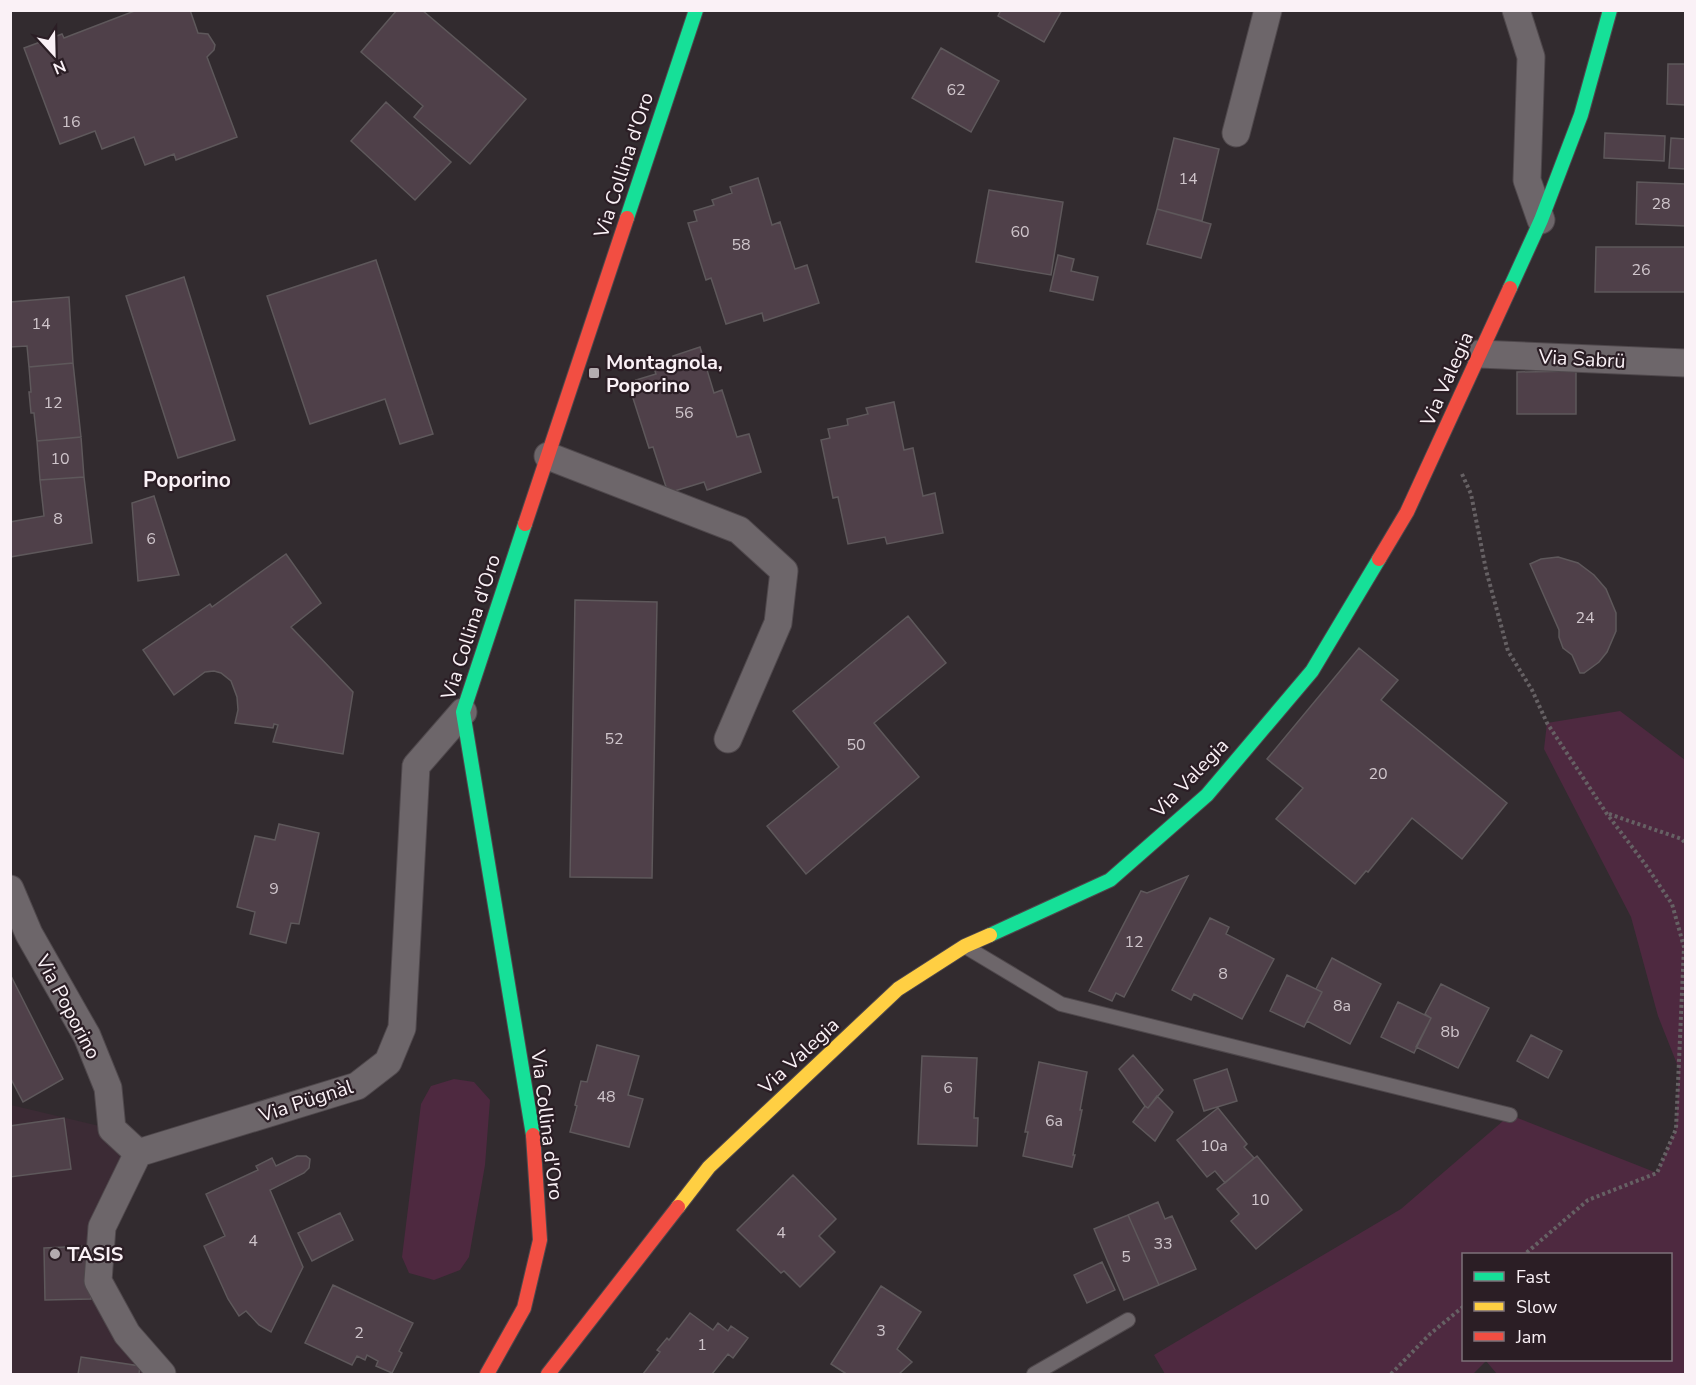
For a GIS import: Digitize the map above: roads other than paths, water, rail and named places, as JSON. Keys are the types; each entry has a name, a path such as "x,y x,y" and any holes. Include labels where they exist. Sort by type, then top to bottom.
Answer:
{"street":[{"name":"Via Collina d'Oro","path":"487,1374 524,1308 540,1240 534,1144 463,712 696,10"},
{"path":"1236,133 1268,10"},
{"path":"1516,10 1531,57 1527,180 1541,220"},
{"name":"Via Valegia","path":"548,1374 709,1167 898,989 965,946 1110,880 1207,795 1312,671 1407,512 1541,220 1581,115 1610,10"},
{"name":"Via Sabrü","path":"1479,354 1686,363"},
{"path":"548,456 739,530 784,571 778,623 728,739"},
{"name":"Via Pügnàl","path":"138,1153 357,1086 388,1062 402,1028 416,766 463,712"},
{"name":"Via Poporino","path":"10,889 29,934 87,1035 108,1088 112,1130 138,1153"},
{"path":"138,1153 102,1227 98,1281 127,1334 162,1374"}],"lane":[{"path":"965,946 1061,1004 1510,1114"},
{"path":"1034,1374 1128,1320"}],"place":[{"name":"Montagnola, Poporino","path":"594,373"},
{"name":"TASIS","path":"55,1254"}],"district":[{"name":"Poporino","path":"187,480"}]}
